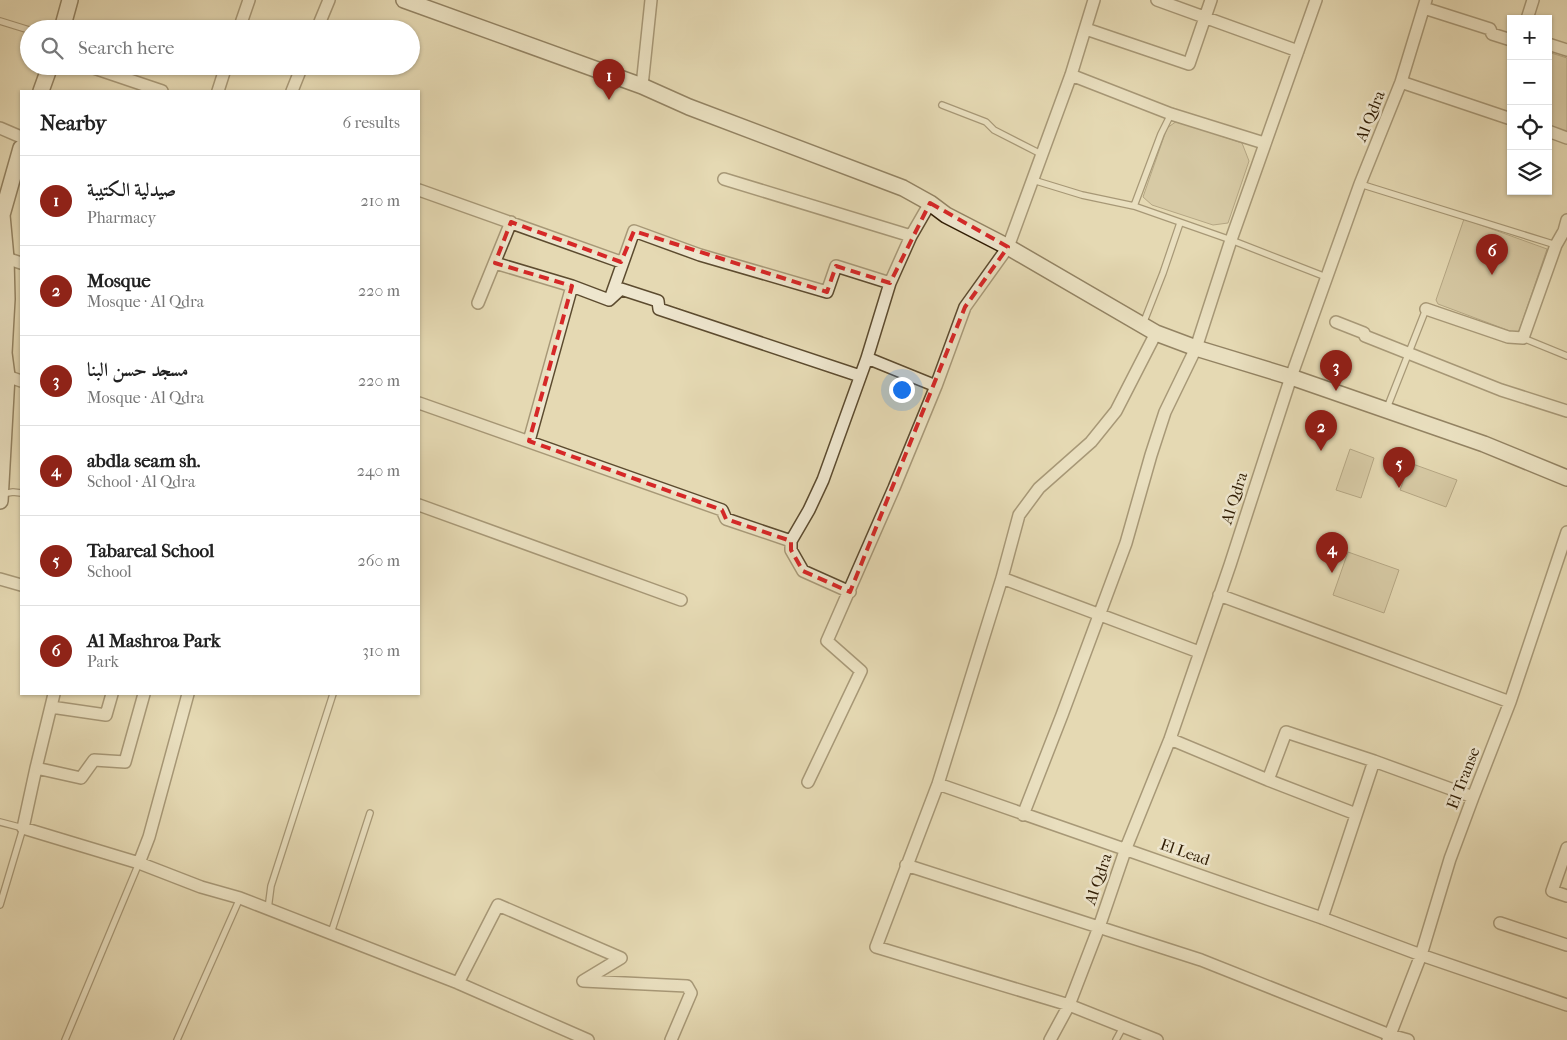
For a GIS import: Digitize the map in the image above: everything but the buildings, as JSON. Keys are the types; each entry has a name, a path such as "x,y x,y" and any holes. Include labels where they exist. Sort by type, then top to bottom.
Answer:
{"street":[{"path":"64,20 70,0"},
{"path":"242,20 249,0"},
{"path":"321,20 329,0"},
{"path":"404,0 642,86 690,108 903,188 930,203 946,215 1008,247 1156,333 1484,444 1567,478"},
{"path":"642,86 651,0"},
{"path":"808,782 861,671 827,641 850,592 936,386 966,308 1008,247 1071,75 1094,0"},
{"path":"1157,0 1298,51"},
{"path":"1086,29 1189,64 1211,0"},
{"path":"1023,815 1100,614 1131,527 1151,455 1166,412 1196,348 1264,143 1316,0"},
{"path":"1528,15 1533,0"},
{"path":"1425,4 1490,29 1492,34 1507,39"},
{"name":"Al Qdra","path":"1050,1040 1068,1005 1126,848 1170,739 1290,377 1360,184 1401,82 1425,4"},
{"path":"1552,45 1567,50"},
{"path":"41,90 47,75"},
{"path":"115,75 159,90"},
{"path":"218,90 223,75"},
{"path":"292,90 298,75"},
{"path":"1071,75 1171,114 1264,143"},
{"path":"1401,82 1507,118"},
{"path":"0,128 20,137"},
{"path":"1552,132 1567,138"},
{"path":"0,497 14,378 2,353 6,258 1,214 20,156"},
{"path":"724,179 911,236"},
{"path":"420,190 621,262"},
{"path":"850,592 803,572 791,550 791,541 809,510 822,480 867,358 890,283 911,236 930,203"},
{"path":"1426,309 1508,337 1523,338 1556,245 1564,231 1567,220"},
{"path":"478,303 511,222"},
{"path":"609,300 621,262 634,231 700,256 827,292 836,266 890,283"},
{"path":"6,258 20,263"},
{"path":"495,263 572,286 609,300"},
{"path":"529,441 572,286"},
{"path":"609,300 621,289 658,300 658,309 860,376"},
{"path":"1336,322 1364,333 1365,336 1501,390 1567,411"},
{"path":"1156,333 1116,411 1091,442 1039,488 1019,515 1002,578 938,784 876,947 1068,1005 1157,1040"},
{"path":"867,358 936,386"},
{"path":"420,403 722,510 726,519 791,541"},
{"path":"420,505 681,600"},
{"name":"El Transe","path":"1389,1037 1420,955 1450,859 1472,797 1510,702 1567,532"},
{"path":"1002,578 1199,652"},
{"path":"0,579 20,585"},
{"path":"1219,595 1510,702"},
{"path":"54,695 22,828 139,863 201,887 268,908 458,983 588,1040"},
{"path":"51,707 106,715 112,695"},
{"path":"36,768 81,778 94,760 125,762 144,695"},
{"path":"139,863 149,836 188,695"},
{"path":"1268,780 1286,732 1374,761 1472,797"},
{"path":"1170,739 1356,814"},
{"path":"1322,918 1374,761"},
{"name":"El Lead","path":"938,784 1023,815 1126,848 1420,955 1567,1005"},
{"path":"1567,848 1552,891 1567,896"},
{"path":"906,865 1202,960 1389,1037 1408,1040"},
{"path":"458,983 498,905 622,958 583,981 687,986 691,993 671,1040"},
{"path":"1500,923 1567,945"}],"lane":[{"path":"0,21 20,27"},
{"path":"942,106 986,122 994,130 1041,154"},
{"path":"1134,206 1161,134 1171,114"},
{"path":"1032,180 1082,195 1134,206 1231,240 1326,277"},
{"path":"1360,184 1556,245"},
{"path":"1143,325 1180,223"},
{"path":"1386,410 1426,309"},
{"path":"1523,338 1567,356"},
{"path":"0,497 13,492 20,493"},
{"path":"268,908 271,886 333,695"},
{"path":"332,933 370,813"},
{"path":"0,822 22,828 0,905"},
{"path":"65,1040 139,863"},
{"path":"177,1040 240,898"},
{"path":"1116,1040 1123,1027"}],"highlighted area":[{"path":"930,203 1008,247 965,307 850,592 803,571 791,550 791,541 726,519 722,510 529,441 572,286 495,263 511,222 621,262 634,231 827,292 836,266 890,283"}],"shaded area":[{"path":"1552,53 1567,58 1567,134 1552,128"},
{"path":"1177,121 1242,143 1249,161 1228,223 1213,225 1152,205 1143,197 1167,128"},
{"path":"1464,219 1547,249 1518,334 1438,304 1436,300"},
{"path":"1350,449 1374,458 1361,498 1336,490"},
{"path":"1410,463 1457,480 1446,507 1400,490"},
{"path":"1348,552 1399,570 1384,613 1333,595"}],"place":[{"name":"صيدلية الكتيبة","path":"609,100"},
{"name":"Al Mashroa Park","path":"1492,275"},
{"name":"مسجد حسن البنا","path":"1336,391"},
{"name":"Mosque","path":"1321,451"},
{"name":"Tabareal School","path":"1399,488"},
{"name":"abdla seam sh.","path":"1332,573"}]}
